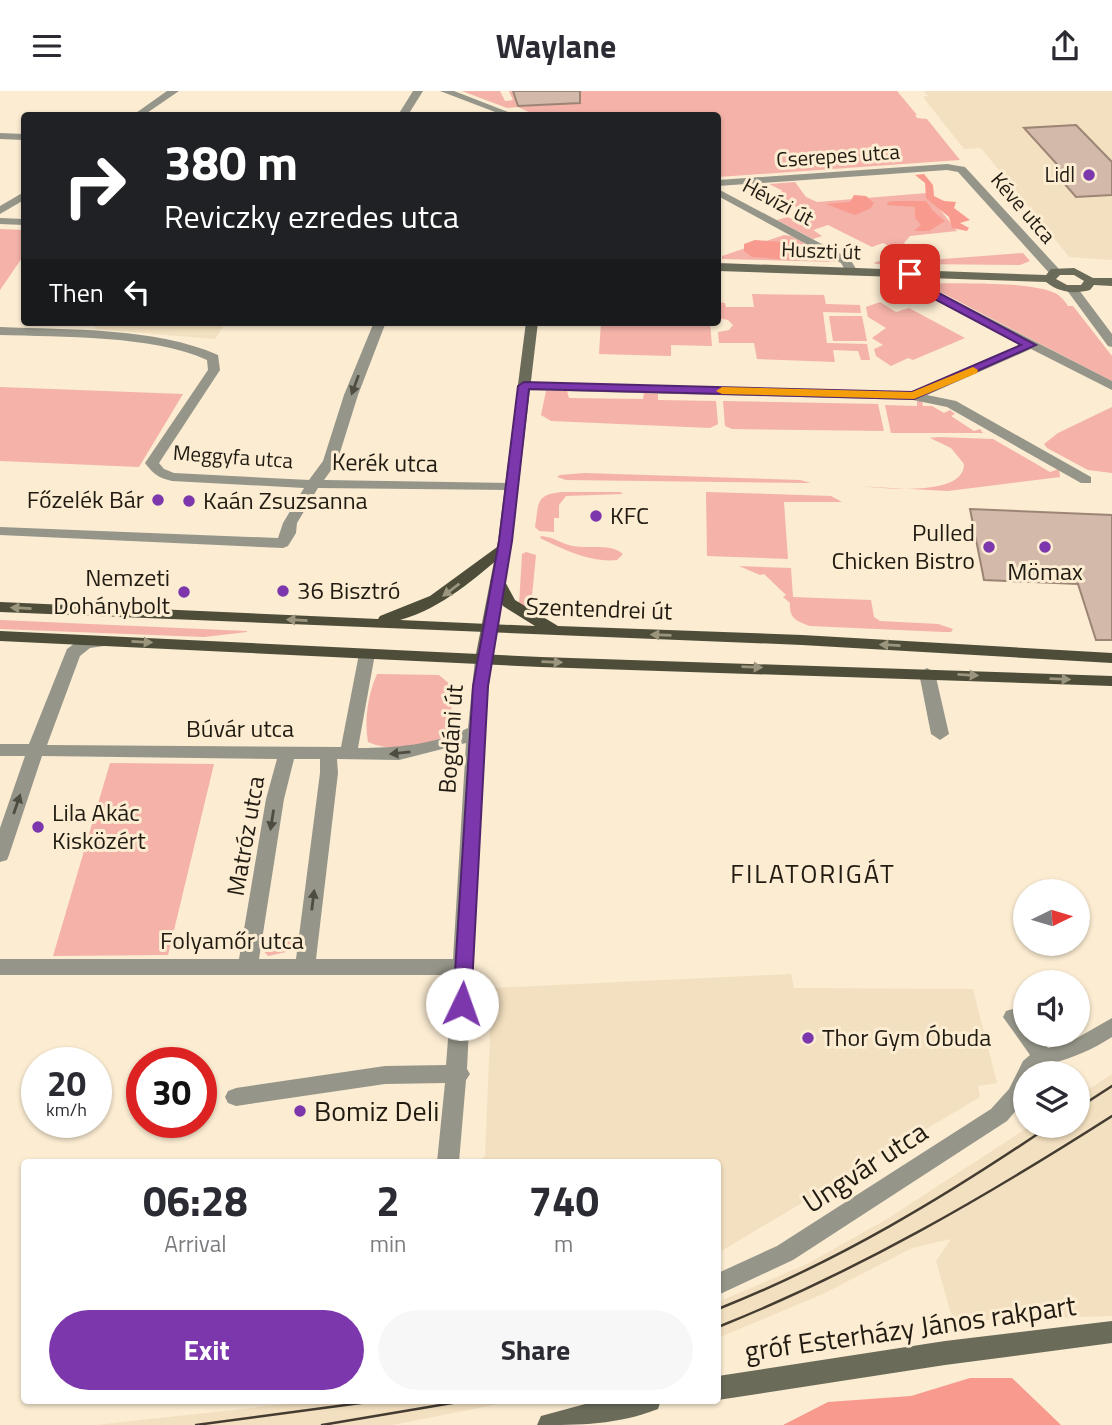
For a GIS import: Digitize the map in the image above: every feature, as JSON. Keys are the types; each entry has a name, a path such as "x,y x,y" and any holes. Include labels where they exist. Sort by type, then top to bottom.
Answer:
{"main road":[{"path":"365,623 424,607 443,597 504,548"},
{"path":"498,581 509,603 558,632"},
{"name":"Szentendrei út","path":"0,607 828,641 1112,658"},
{"path":"0,636 484,659 1112,681"}],"street":[{"path":"142,112 174,91"},
{"path":"405,112 418,91"},
{"path":"445,91 503,112"},
{"path":"0,136 21,137"},
{"name":"Cserepes utca","path":"721,183 947,167 961,169"},
{"name":"Kéve utca","path":"961,169 1052,276"},
{"name":"Hévízi út","path":"721,194 846,261 852,272"},
{"path":"0,211 21,197"},
{"path":"2,220 21,222"},
{"name":"Huszti út","path":"721,267 1052,276"},
{"path":"1090,281 1086,287 1072,289 1057,286 1052,276 1075,271 1090,281 1112,282"},
{"path":"910,274 916,285 1112,386"},
{"path":"1072,289 1112,343"},
{"path":"313,484 330,462 351,395 378,326"},
{"name":"Bogdáni út","path":"448,1159 459,1074 476,731 484,659 504,548 532,326"},
{"path":"0,331 54,328"},
{"name":"Meggyfa utca","path":"54,328 182,348 213,358 214,370 152,463 159,472 172,477 313,484"},
{"path":"914,396 1030,345"},
{"path":"524,386 914,396 951,404 1086,480"},
{"name":"Kerék utca","path":"0,531 283,543 290,523 313,484 512,487"},
{"path":"0,855 59,687 77,647 105,641"},
{"path":"348,754 367,654"},
{"path":"927,673 940,734"},
{"name":"Búvár utca","path":"0,750 399,754 456,741 476,731"},
{"name":"Matróz utca","path":"248,967 275,799 287,754"},
{"path":"305,967 329,773 328,754"},
{"name":"Folyamőr utca","path":"0,967 464,967"},
{"name":"Ungvár utca","path":"1037,1061 1043,1057 1071,1051 1112,1026"},
{"path":"1036,1047 1043,1057"},
{"path":"236,1097 385,1075 459,1074"},
{"name":"Ungvár utca","path":"721,1283 785,1253 999,1115 1013,1099"},
{"name":"gróf Esterházy János rakpart","path":"721,1388 944,1353 1112,1332"},
{"path":"550,1425 633,1404"}],"shaded area":[{"path":"462,91 500,91 505,101 513,100 509,91 897,91 917,118 927,119 960,160 721,177 721,112 529,112 518,107 507,108"},
{"path":"924,91 1112,91 1112,260 1069,257 981,148 964,149 923,97 928,96"},
{"path":"924,174 933,185 934,196 944,201 956,202 954,208 970,220 960,223 969,228 967,231 952,228 949,217 926,198 925,183 915,175"},
{"path":"795,182 806,197 817,202 927,193 957,231 910,236 904,243 916,257 911,257 913,266 876,264 874,263 901,252 883,243 872,247 828,225 813,230 822,236 813,239 777,220 788,217 798,222 814,216 773,195 783,191 769,184"},
{"path":"854,195 866,196 874,203 871,208 855,215 826,204 850,202"},
{"path":"926,201 945,221 929,231 914,231 921,225 915,218 915,207 887,205 888,202"},
{"path":"0,229 21,230 21,259 0,290"},
{"path":"784,235 791,236 835,262 722,259 722,256"},
{"path":"783,238 815,250 822,256 817,258 805,254 792,259 779,259 752,257 744,251 744,244 755,240 781,242"},
{"path":"1023,253 1030,261 1020,265 916,264 916,261"},
{"path":"931,283 1015,285 1057,294 1068,306 1073,306 1112,356 1112,381 929,286"},
{"path":"752,294 824,295 826,304 860,305 861,313 823,312 827,343 867,344 870,360 861,360 858,351 833,350 835,362 757,359 754,343 719,343 718,332 729,330 733,325 721,319 721,302 725,303 726,307 754,307"},
{"path":"880,302 896,312 909,308 965,338 913,360 908,358 891,366 876,356 874,349 883,345 872,338 886,328 868,317 866,307"},
{"path":"829,316 862,316 867,341 833,341"},
{"path":"96,326 223,326 215,339 94,329"},
{"path":"601,326 710,326 712,346 671,345 671,356 599,354"},
{"path":"0,387 183,394 139,467 0,461"},
{"path":"546,391 567,391 569,398 643,399 644,393 658,394 658,400 716,401 718,424 710,428 551,421 541,415"},
{"path":"723,401 878,404 884,431 732,429 725,426"},
{"path":"917,401 922,401 923,406 932,406 944,413 950,410 955,414 951,416 974,431 980,429 983,433 891,433 885,405 917,406"},
{"path":"1112,407 1112,473 1088,470 1044,444 1058,433"},
{"path":"938,437 993,439 1050,472 1059,469 1060,477 948,491 904,489 935,487 960,475 964,464 951,448 930,438"},
{"path":"584,473 800,480 811,483 566,480 557,477"},
{"path":"563,492 623,494 566,496 559,505 559,518 554,518 554,532 539,531 535,527 540,501 547,495"},
{"path":"706,492 831,496 842,502 784,502 788,559 707,556"},
{"path":"541,536 573,546 606,547 623,554 617,560 587,557 558,547 540,538"},
{"path":"526,552 536,555 531,606 544,609 549,614 619,616 545,617 534,615 519,605 522,554"},
{"path":"739,566 791,568 793,597 871,600 874,617 880,621 938,624 953,629 951,632 944,632 810,626 794,618 790,603 783,597 786,595 764,574 760,575"},
{"path":"0,620 247,632 204,637 0,629"},
{"path":"377,674 439,675 452,686 448,734 419,746 398,748 368,742 368,707"},
{"path":"110,763 214,764 168,955 53,956"},
{"path":"259,937 293,937 286,952 268,956 260,947"},
{"path":"791,974 794,988 973,989 997,1083 978,1086 980,1097 721,1251 721,1159 482,1159 485,1156 492,988"},
{"path":"1112,1074 1112,1316 953,1321 936,1261 951,1239 912,1248 823,1294 721,1337 721,1301 807,1264 887,1219 1013,1137 1090,1138 1090,1088"},
{"path":"970,1378 1012,1378 1061,1425 783,1425 828,1402 911,1396"},
{"path":"287,1404 499,1404 392,1425 96,1425"}],"building":[{"path":"513,91 580,91 580,103 518,106"},
{"name":"Lidl","path":"1076,125 1112,162 1112,195 1076,197 1063,182 1073,182 1024,128"},
{"name":"Mömax","path":"970,509 1112,515 1112,640 1096,640 1078,584 984,580"}],"tram line":[{"path":"1090,1100 1112,1086"},
{"path":"721,1326 821,1282 920,1231 1112,1116"},
{"path":"721,1308 848,1249 971,1178 1031,1138"},
{"path":"196,1425 353,1404"},
{"path":"322,1425 446,1404"}],"slow traffic":[{"path":"722,391 914,396 973,370"}],"place":[{"name":"Lidl","path":"1089,175"},
{"name":"Főzelék Bár","path":"158,500"},
{"name":"Kaán Zsuzsanna","path":"189,501"},
{"name":"KFC","path":"596,516"},
{"name":"Pulled Chicken Bistro","path":"989,547"},
{"name":"Mömax","path":"1045,547"},
{"name":"36 Bisztró","path":"283,591"},
{"name":"Nemzeti Dohánybolt","path":"184,592"},
{"name":"Lila Akác Kisközért","path":"38,827"},
{"name":"Thor Gym Óbuda","path":"808,1038"},
{"name":"Bomiz Deli","path":"300,1111"}],"district":[{"name":"FILATORIGÁT","path":"813,874"}],"route":[{"path":"462,1004 480,686 505,541 524,386 914,396 1030,345 916,285 910,274"}]}
